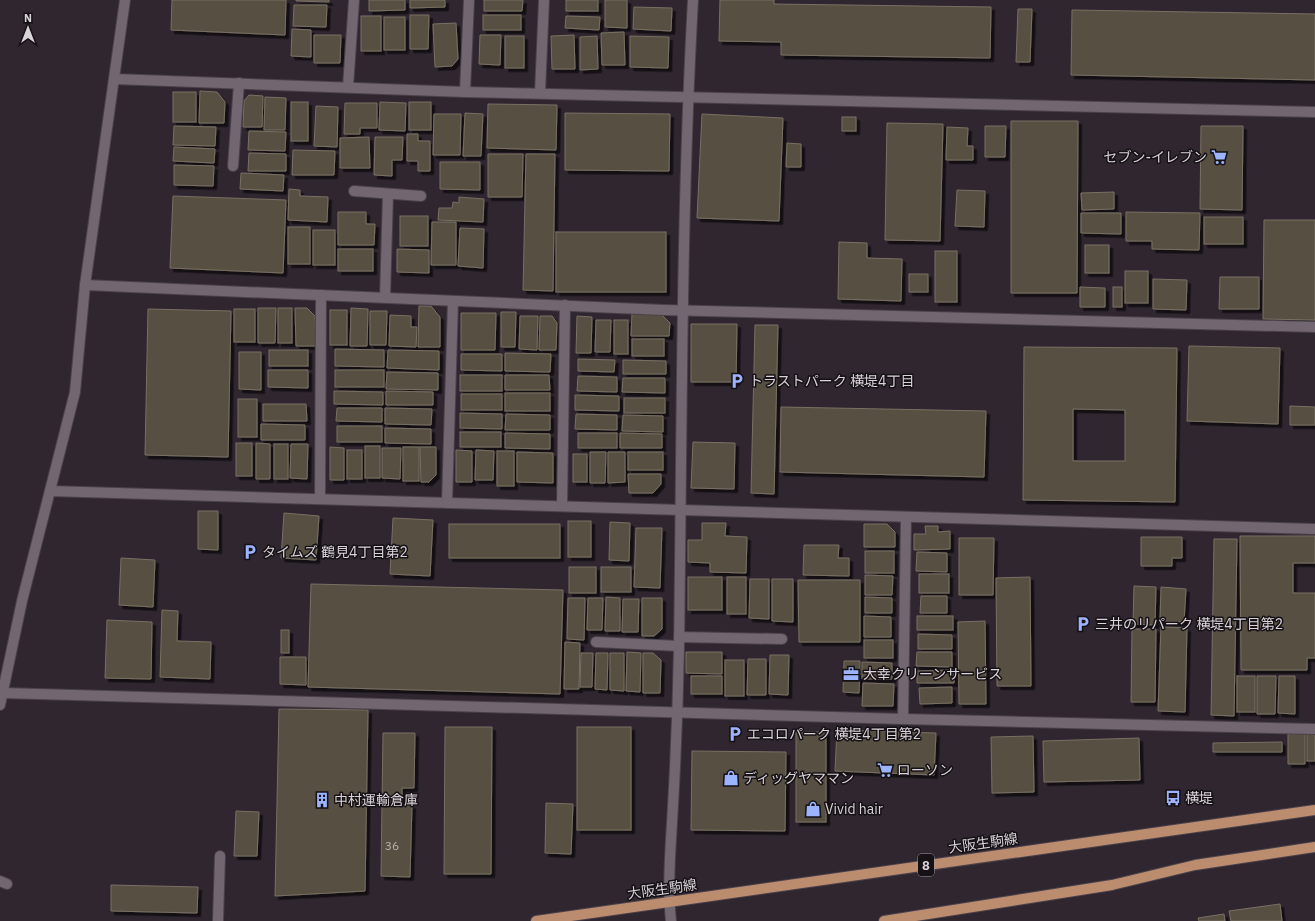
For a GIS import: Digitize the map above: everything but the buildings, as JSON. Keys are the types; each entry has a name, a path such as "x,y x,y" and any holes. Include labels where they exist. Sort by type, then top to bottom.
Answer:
{"main road":[{"name":"大阪生駒線","path":"536,921 1315,810"},
{"path":"884,921 1112,885 1195,865 1315,847"}],"street":[{"path":"0,705 22,601 75,392 85,285 125,0"},
{"path":"348,87 354,0"},
{"path":"465,92 470,0"},
{"path":"540,93 544,0"},
{"path":"671,921 669,902 670,861 678,713 683,310 688,97 694,0"},
{"path":"114,79 465,92 1315,112"},
{"path":"233,166 239,83"},
{"path":"354,191 421,196"},
{"path":"385,297 388,194"},
{"path":"85,285 683,310 1315,327"},
{"path":"320,499 321,295"},
{"path":"447,503 453,301"},
{"path":"562,506 564,305"},
{"path":"50,491 1315,529"},
{"path":"903,719 906,517"},
{"path":"596,642 679,642 782,639"},
{"path":"3,692 678,713 1315,729"},
{"path":"218,921 220,856"}],"place":[{"name":"セブン-イレブン","path":"1219,157"},
{"name":"トラストパーク 横堤4丁目","path":"737,381"},
{"name":"タイムズ 鶴見4丁目第2","path":"250,552"},
{"name":"三井のリパーク 横堤4丁目第2","path":"1083,624"},
{"name":"大幸クリーンサービス","path":"851,674"},
{"name":"エコロパーク 横堤4丁目第2","path":"735,734"},
{"name":"ローソン","path":"885,770"},
{"name":"ディッグヤママン","path":"731,778"},
{"name":"横堤","path":"1173,798"},
{"name":"中村運輸倉庫","path":"322,800"},
{"name":"Vivid hair","path":"813,809"}]}
